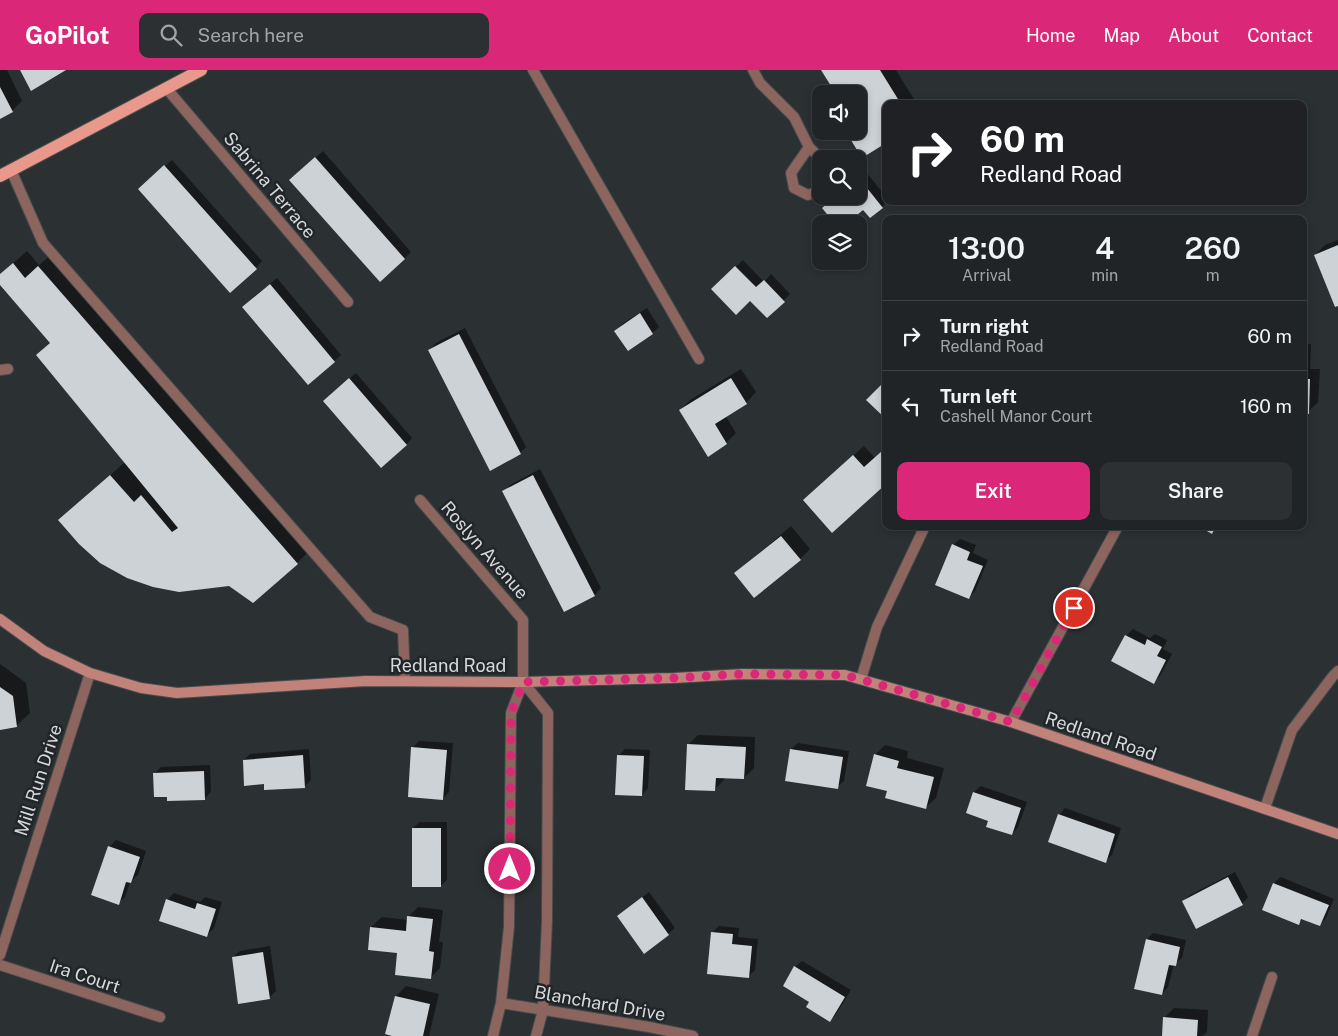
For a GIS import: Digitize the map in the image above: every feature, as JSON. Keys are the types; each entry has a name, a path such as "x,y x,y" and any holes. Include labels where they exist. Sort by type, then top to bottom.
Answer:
{"main road":[{"path":"6,173 201,70"},
{"name":"Redland Road","path":"0,619 44,651 90,673 141,688 176,693 366,681 523,682 674,678 742,674 845,675 1011,722 1338,834"}],"street":[{"path":"533,70 699,359"},
{"path":"753,70 760,83 794,117 812,150"},
{"name":"Sabrina Terrace","path":"167,89 348,302"},
{"path":"809,147 791,173 794,188 808,195 812,193"},
{"path":"6,173 43,243 370,617 403,630 405,682"},
{"name":"Roslyn Avenue","path":"420,500 523,620 523,682 511,713 509,927 501,1003 493,1036"},
{"path":"861,679 877,627 923,530"},
{"path":"1011,722 1116,530"},
{"path":"1265,808 1292,730 1332,676 1338,671"},
{"name":"Mill Run Drive","path":"0,955 90,673"},
{"path":"523,682 548,713 547,921 543,1010 536,1036"},
{"name":"Ira Court","path":"0,965 160,1017"},
{"path":"1252,1036 1272,977"},
{"name":"Blanchard Drive","path":"501,1003 649,1027 692,1036"}],"building":[{"path":"20,70 66,70 31,91"},
{"path":"821,70 880,70 899,100 882,100 882,146 867,155 867,150 857,150 851,140 867,140 867,85 830,85"},
{"path":"0,87 13,112 0,119"},
{"path":"315,157 405,259 380,282 289,180"},
{"path":"164,165 257,269 230,293 138,189"},
{"path":"867,188 883,208 870,218 863,210 857,215 828,215 822,208 826,205 867,205"},
{"path":"1338,245 1338,306 1335,307 1314,255"},
{"path":"13,263 25,278 38,266 298,564 253,603 229,586 179,592 153,587 127,578 100,563 79,544 58,520 110,475 134,502 141,495 172,532 178,528 36,355 50,343 0,285 0,274"},
{"path":"735,266 756,287 764,280 785,302 767,318 750,301 736,315 711,289"},
{"path":"270,284 335,362 308,385 242,307"},
{"path":"640,313 653,334 628,351 614,331"},
{"path":"459,334 521,454 490,471 428,350"},
{"path":"349,378 407,445 381,468 323,401"},
{"path":"731,378 747,404 715,424 727,444 708,457 679,410"},
{"path":"1307,379 1310,379 1309,414 1307,414"},
{"path":"882,384 882,415 866,400"},
{"path":"882,451 882,488 832,533 803,500 853,455 864,467"},
{"path":"533,475 595,596 564,612 502,491"},
{"path":"1205,530 1214,530 1212,534"},
{"path":"781,536 801,560 754,598 734,573"},
{"path":"952,544 970,552 967,560 983,566 969,599 935,585"},
{"path":"1125,635 1145,645 1147,639 1162,647 1157,656 1166,660 1154,684 1111,661"},
{"path":"0,687 13,696 17,727 0,730"},
{"path":"687,744 746,747 744,779 716,778 715,791 685,790"},
{"path":"411,747 447,750 443,800 408,797"},
{"path":"790,749 843,757 838,789 785,781"},
{"path":"874,754 899,761 897,768 934,777 926,809 885,798 887,791 866,786"},
{"path":"303,755 305,788 264,790 264,784 244,786 243,760"},
{"path":"617,755 644,756 642,796 615,795"},
{"path":"204,771 205,800 167,801 167,797 154,797 153,773"},
{"path":"973,792 1021,808 1012,835 986,827 988,821 966,813"},
{"path":"1058,814 1115,834 1106,863 1048,842"},
{"path":"412,828 441,828 441,887 412,887"},
{"path":"108,846 140,857 131,883 126,882 119,905 91,895"},
{"path":"1228,877 1243,905 1196,929 1182,901"},
{"path":"1273,883 1329,905 1320,926 1301,919 1299,925 1262,910"},
{"path":"642,897 669,935 644,954 617,916"},
{"path":"166,899 195,909 197,903 216,909 207,937 159,921"},
{"path":"407,916 433,919 429,951 434,952 431,979 395,975 397,953 368,950 370,927 406,931"},
{"path":"711,932 733,934 732,944 752,946 749,978 707,974"},
{"path":"1146,939 1180,947 1176,966 1169,965 1162,995 1134,989"},
{"path":"263,952 270,999 238,1004 232,957"},
{"path":"794,966 845,997 830,1022 806,1007 809,1002 783,986"},
{"path":"395,996 430,1004 423,1036 392,1036 385,1034"},
{"path":"1163,1017 1198,1020 1197,1036 1162,1036"}],"route":[{"path":"510,869 511,713 523,682 674,678 742,674 845,675 1011,722 1074,608"}]}
